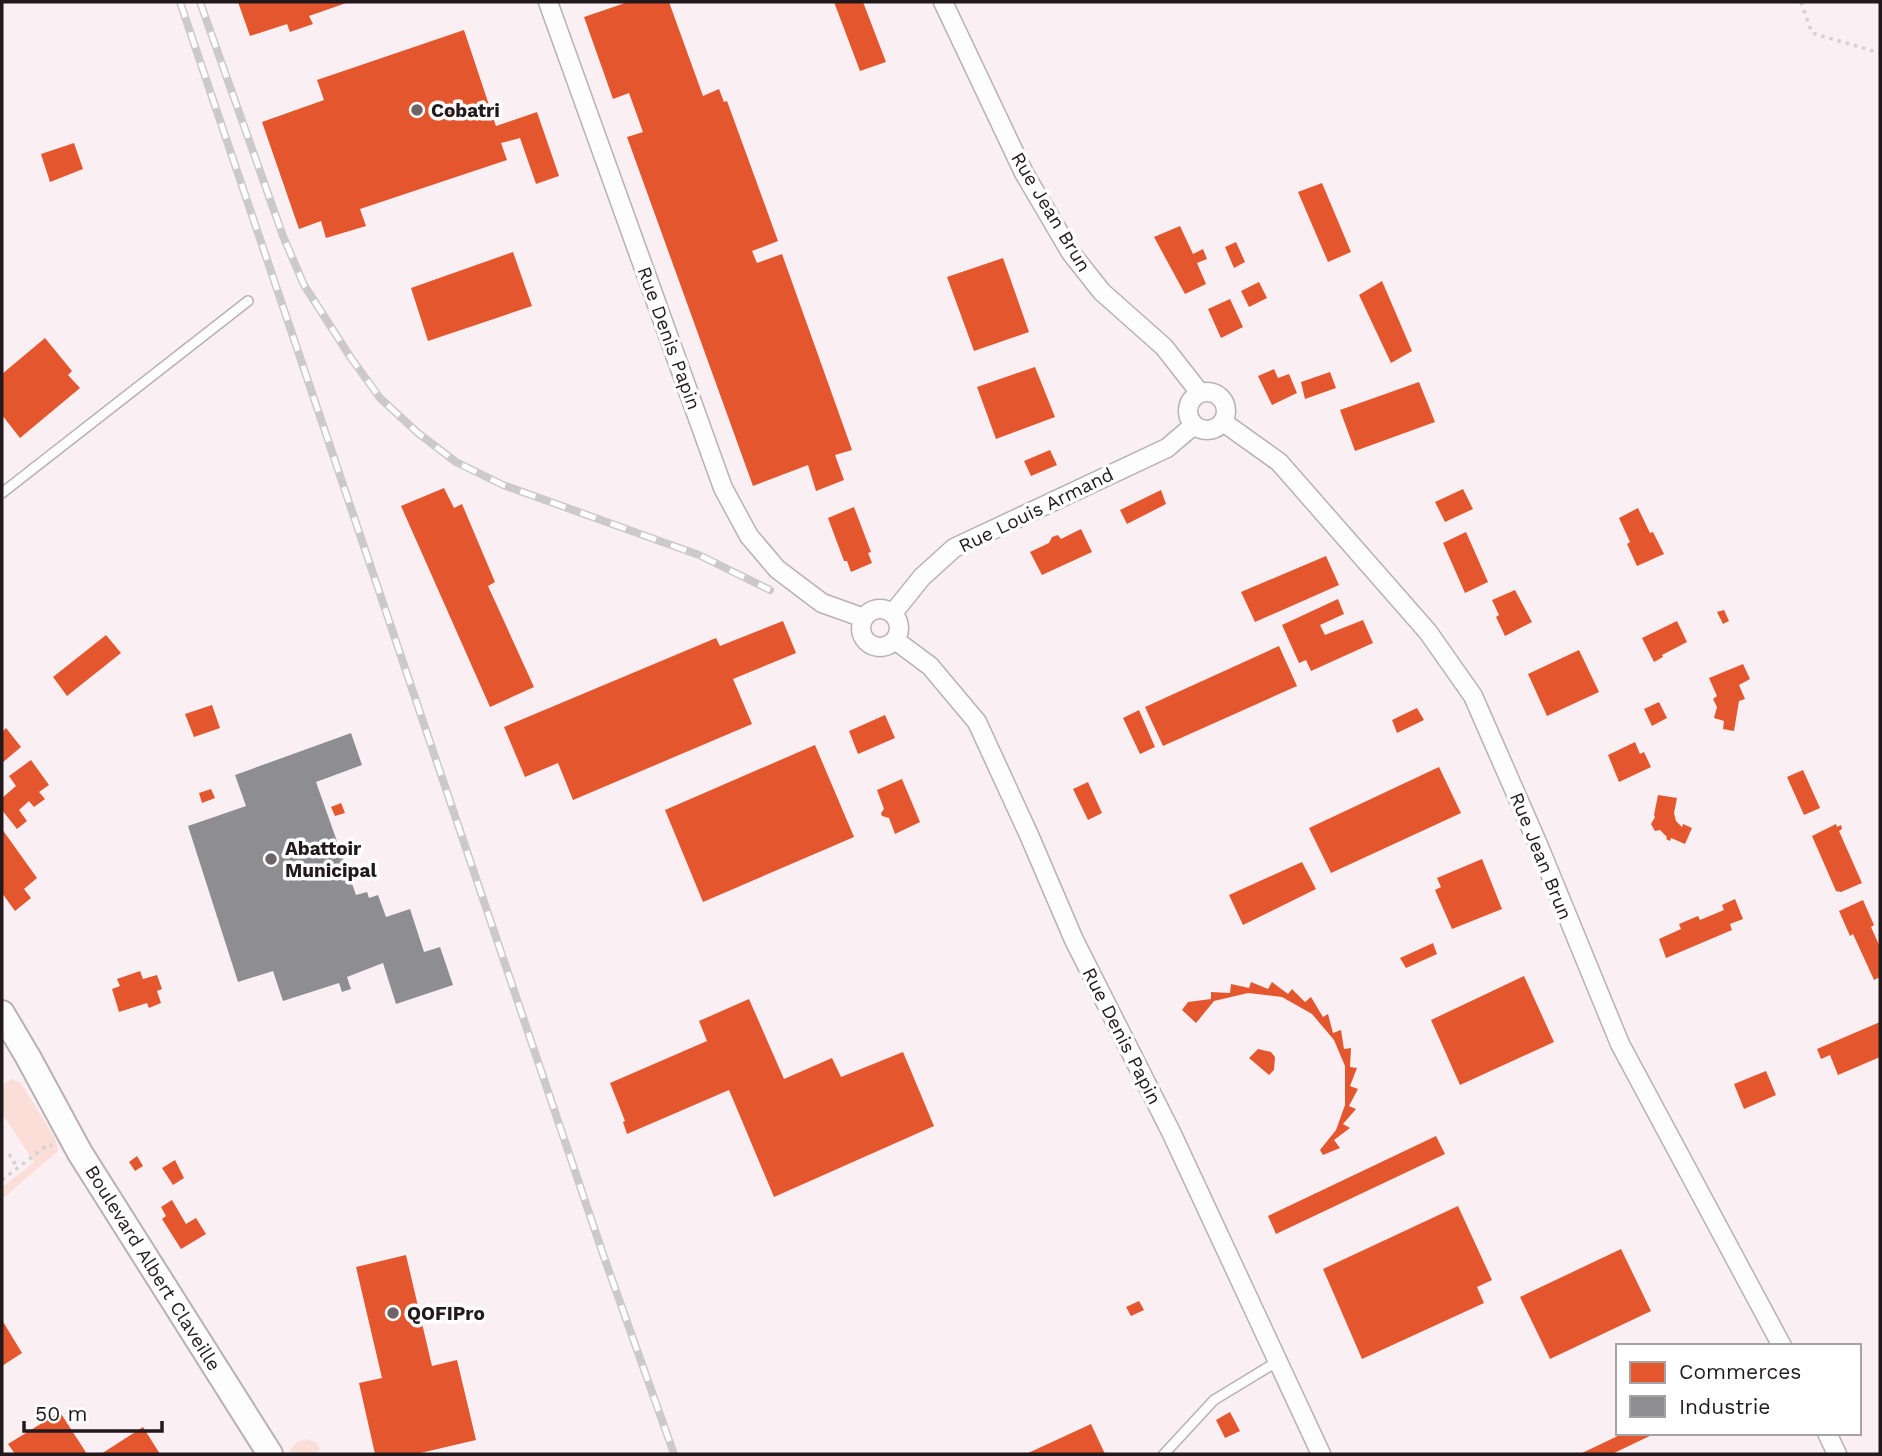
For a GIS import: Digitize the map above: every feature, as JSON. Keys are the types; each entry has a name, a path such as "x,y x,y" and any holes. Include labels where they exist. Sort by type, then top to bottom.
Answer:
{"main road":[{"name":"Boulevard Albert Claveille","path":"2,1013 29,1057 75,1146"},
{"name":"Boulevard Albert Claveille","path":"2,1035 271,1454"}],"street":[{"name":"Rue Denis Papin","path":"548,2 723,488 748,536 777,569 822,603 863,618"},
{"name":"Rue Jean Brun","path":"943,2 1024,173 1071,253 1102,292 1164,347 1200,393"},
{"path":"1212,392 1222,399 1227,410 1223,422 1213,430 1200,429 1194,425 1188,414 1190,402 1200,393 1212,392"},
{"name":"Rue Jean Brun","path":"1223,422 1279,461 1428,632 1473,696 1537,842 1620,1044 1781,1344"},
{"name":"Rue Louis Armand","path":"893,613 922,578 954,548 1167,448 1194,425"},
{"path":"877,608 893,613 899,626 895,640 880,647 868,643 861,632 863,618 877,608"},
{"name":"Rue Denis Papin","path":"895,640 930,666 977,722 1074,940 1171,1132 1321,1454"},
{"path":"1828,1435 1837,1454"}],"lane":[{"path":"2,494 248,301"},
{"path":"1164,1454 1214,1400 1278,1361"}],"path":[{"path":"1801,2 1812,33 1880,53"},
{"path":"2,1180 45,1147 75,1146"},
{"path":"9,1154 17,1167"}],"shaded area":[{"path":"12,1079 21,1083 55,1138 58,1151 2,1199 2,1187 34,1162 2,1113 2,1085"},
{"path":"306,1439 321,1448 314,1454 291,1454 290,1449 297,1442"}],"building: Commerces":[{"path":"238,2 349,2 309,16 313,24 290,32 287,24 250,36"},
{"path":"628,2 669,2 703,96 719,89 724,102 727,101 778,241 752,251 757,263 782,254 852,450 835,455 844,480 816,491 808,465 753,486 627,137 643,132 629,93 613,99 584,17"},
{"path":"834,2 863,2 886,62 860,71"},
{"path":"464,30 496,126 537,112 559,176 536,184 520,138 501,143 507,160 360,209 366,226 326,238 321,221 299,229 262,122 324,100 317,80"},
{"path":"74,143 83,169 50,182 41,154"},
{"path":"1322,183 1351,252 1328,262 1298,192"},
{"path":"1180,226 1193,254 1203,249 1207,259 1197,263 1206,284 1185,294 1154,237"},
{"path":"1236,242 1245,262 1234,268 1225,247"},
{"path":"513,252 532,306 428,341 411,288"},
{"path":"1003,258 1029,332 974,351 947,277"},
{"path":"1382,281 1412,351 1391,363 1359,295"},
{"path":"1259,282 1267,298 1249,307 1241,291"},
{"path":"1230,299 1243,327 1221,338 1208,309"},
{"path":"45,338 72,371 68,375 80,388 20,438 2,415 2,374"},
{"path":"1035,367 1055,417 996,439 977,387"},
{"path":"1274,369 1278,378 1289,374 1297,393 1272,405 1258,376"},
{"path":"1330,372 1336,388 1305,399 1301,382"},
{"path":"1419,382 1435,422 1355,451 1340,410"},
{"path":"1050,450 1057,465 1031,476 1024,461"},
{"path":"444,488 454,508 462,504 495,582 488,586 534,687 490,707 401,506"},
{"path":"1463,489 1473,509 1445,522 1435,502"},
{"path":"1161,490 1166,504 1127,524 1120,510"},
{"path":"854,507 871,552 868,553 872,563 851,572 847,561 844,561 828,518"},
{"path":"1638,508 1664,554 1637,566 1619,518"},
{"path":"1081,529 1092,552 1042,575 1030,552 1049,543 1052,537 1058,535 1061,539"},
{"path":"1466,532 1488,582 1465,593 1443,543"},
{"path":"1326,556 1339,585 1255,622 1241,592"},
{"path":"1515,590 1532,622 1505,636 1492,600"},
{"path":"1338,599 1344,614 1320,625 1325,635 1363,620 1373,643 1311,671 1306,660 1299,663 1282,625"},
{"path":"1724,610 1729,621 1723,624 1717,612"},
{"path":"783,621 796,653 733,679 752,724 573,800 558,763 525,777 504,727 716,638 720,646"},
{"path":"1677,621 1687,642 1654,662 1642,638"},
{"path":"106,635 121,653 67,696 53,677"},
{"path":"1279,646 1297,686 1163,746 1145,707"},
{"path":"1579,650 1599,692 1547,716 1528,674"},
{"path":"1743,664 1750,679 1739,685 1745,699 1739,701 1734,731 1723,729 1724,721 1714,718 1717,707 1713,699 1717,696 1709,678"},
{"path":"1659,702 1667,718 1652,726 1644,709"},
{"path":"212,705 220,728 194,737 185,714"},
{"path":"1417,708 1424,720 1397,733 1392,720"},
{"path":"1139,710 1155,747 1140,754 1123,718"},
{"path":"885,715 895,738 858,754 849,731"},
{"path":"6,728 21,747 2,763 2,732"},
{"path":"1635,742 1640,754 1644,752 1651,767 1619,782 1608,755"},
{"path":"815,745 854,837 703,902 665,810"},
{"path":"31,760 49,785 39,792 45,799 34,807 29,801 19,810 27,821 17,829 2,810 2,798 16,786 9,776"},
{"path":"1439,767 1461,813 1331,873 1309,828"},
{"path":"1803,770 1820,808 1804,815 1787,777"},
{"path":"902,779 920,822 895,834 889,818 882,816 884,809 877,790"},
{"path":"1088,782 1102,813 1088,820 1073,789"},
{"path":"211,789 215,798 202,803 199,793"},
{"path":"1658,795 1677,798 1674,813 1676,821 1682,827 1683,824 1692,828 1685,844 1671,838 1670,841 1666,839 1660,830 1655,831 1651,824 1655,817"},
{"path":"341,803 345,813 335,816 331,807"},
{"path":"1836,824 1837,827 1841,825 1842,829 1839,831 1862,883 1841,892 1836,891 1812,836"},
{"path":"2,829 37,878 24,889 31,898 15,911 2,893"},
{"path":"1482,859 1502,909 1452,929 1435,890 1441,887 1437,878"},
{"path":"1302,862 1316,889 1243,925 1229,895"},
{"path":"1735,899 1743,919 1730,924 1732,930 1666,958 1659,939 1681,929 1679,924 1698,916 1700,920 1724,910 1722,905"},
{"path":"1863,900 1880,947 1880,977 1874,980 1839,911"},
{"path":"1433,943 1437,954 1406,968 1400,958"},
{"path":"140,971 143,979 157,975 162,989 157,991 161,1003 149,1008 147,1003 119,1012 112,989 120,986 117,979"},
{"path":"1524,976 1554,1042 1460,1085 1431,1020"},
{"path":"1251,982 1268,989 1272,982 1288,994 1292,989 1305,1002 1311,997 1323,1017 1328,1014 1333,1033 1341,1030 1344,1049 1351,1048 1350,1067 1357,1068 1350,1086 1358,1089 1349,1106 1356,1109 1343,1124 1350,1128 1334,1140 1340,1148 1323,1155 1320,1150 1336,1130 1345,1105 1345,1066 1334,1040 1312,1014 1282,997 1248,993 1214,1001 1196,1023 1182,1010 1188,1002 1211,999 1211,992 1230,993 1231,984 1249,988"},
{"path":"749,999 784,1079 832,1058 841,1077 903,1052 934,1126 774,1197 729,1090 627,1134 623,1122 625,1121 610,1083 707,1041 699,1021"},
{"path":"1880,1022 1880,1057 1838,1075 1830,1055 1821,1059 1817,1049"},
{"path":"1258,1049 1271,1052 1275,1057 1274,1070 1269,1075 1249,1058"},
{"path":"1766,1071 1776,1095 1744,1109 1734,1084"},
{"path":"1436,1136 1445,1154 1276,1234 1268,1216"},
{"path":"137,1156 143,1166 135,1171 129,1162"},
{"path":"175,1160 184,1178 173,1185 162,1168"},
{"path":"172,1200 186,1224 196,1218 206,1234 181,1249 162,1219 166,1216 161,1207"},
{"path":"1458,1206 1492,1280 1477,1287 1484,1303 1362,1359 1323,1269"},
{"path":"1621,1249 1651,1311 1550,1359 1520,1297"},
{"name":"QOFIPro","path":"406,1255 432,1366 457,1360 476,1440 416,1454 375,1454 359,1383 382,1378 356,1267"},
{"path":"1139,1301 1144,1310 1131,1316 1126,1307"},
{"path":"2,1320 22,1353 2,1366"},
{"path":"60,1412 87,1454 15,1454 8,1444"},
{"path":"1230,1412 1240,1431 1225,1438 1216,1420"},
{"path":"1091,1424 1105,1454 1026,1454"},
{"path":"143,1427 160,1454 101,1454"},
{"path":"1620,1435 1652,1435 1612,1454 1580,1454"}],"building: Industrie":[{"name":"Abattoir Municipal","path":"351,733 362,765 316,782 356,895 367,892 369,898 378,895 386,917 410,909 424,952 440,947 453,985 396,1004 383,963 347,977 351,989 342,992 339,983 283,1001 273,971 238,982 188,826 246,806 235,775"}],"railway":[{"path":"180,2 604,1257 674,1454"},
{"path":"200,2 283,236 304,285 380,398 418,433 456,462 503,485 699,555 770,590"}],"place":[{"name":"Cobatri","path":"417,110"},
{"name":"Abattoir Municipal","path":"271,859"},
{"name":"QOFIPro","path":"393,1313"}]}
